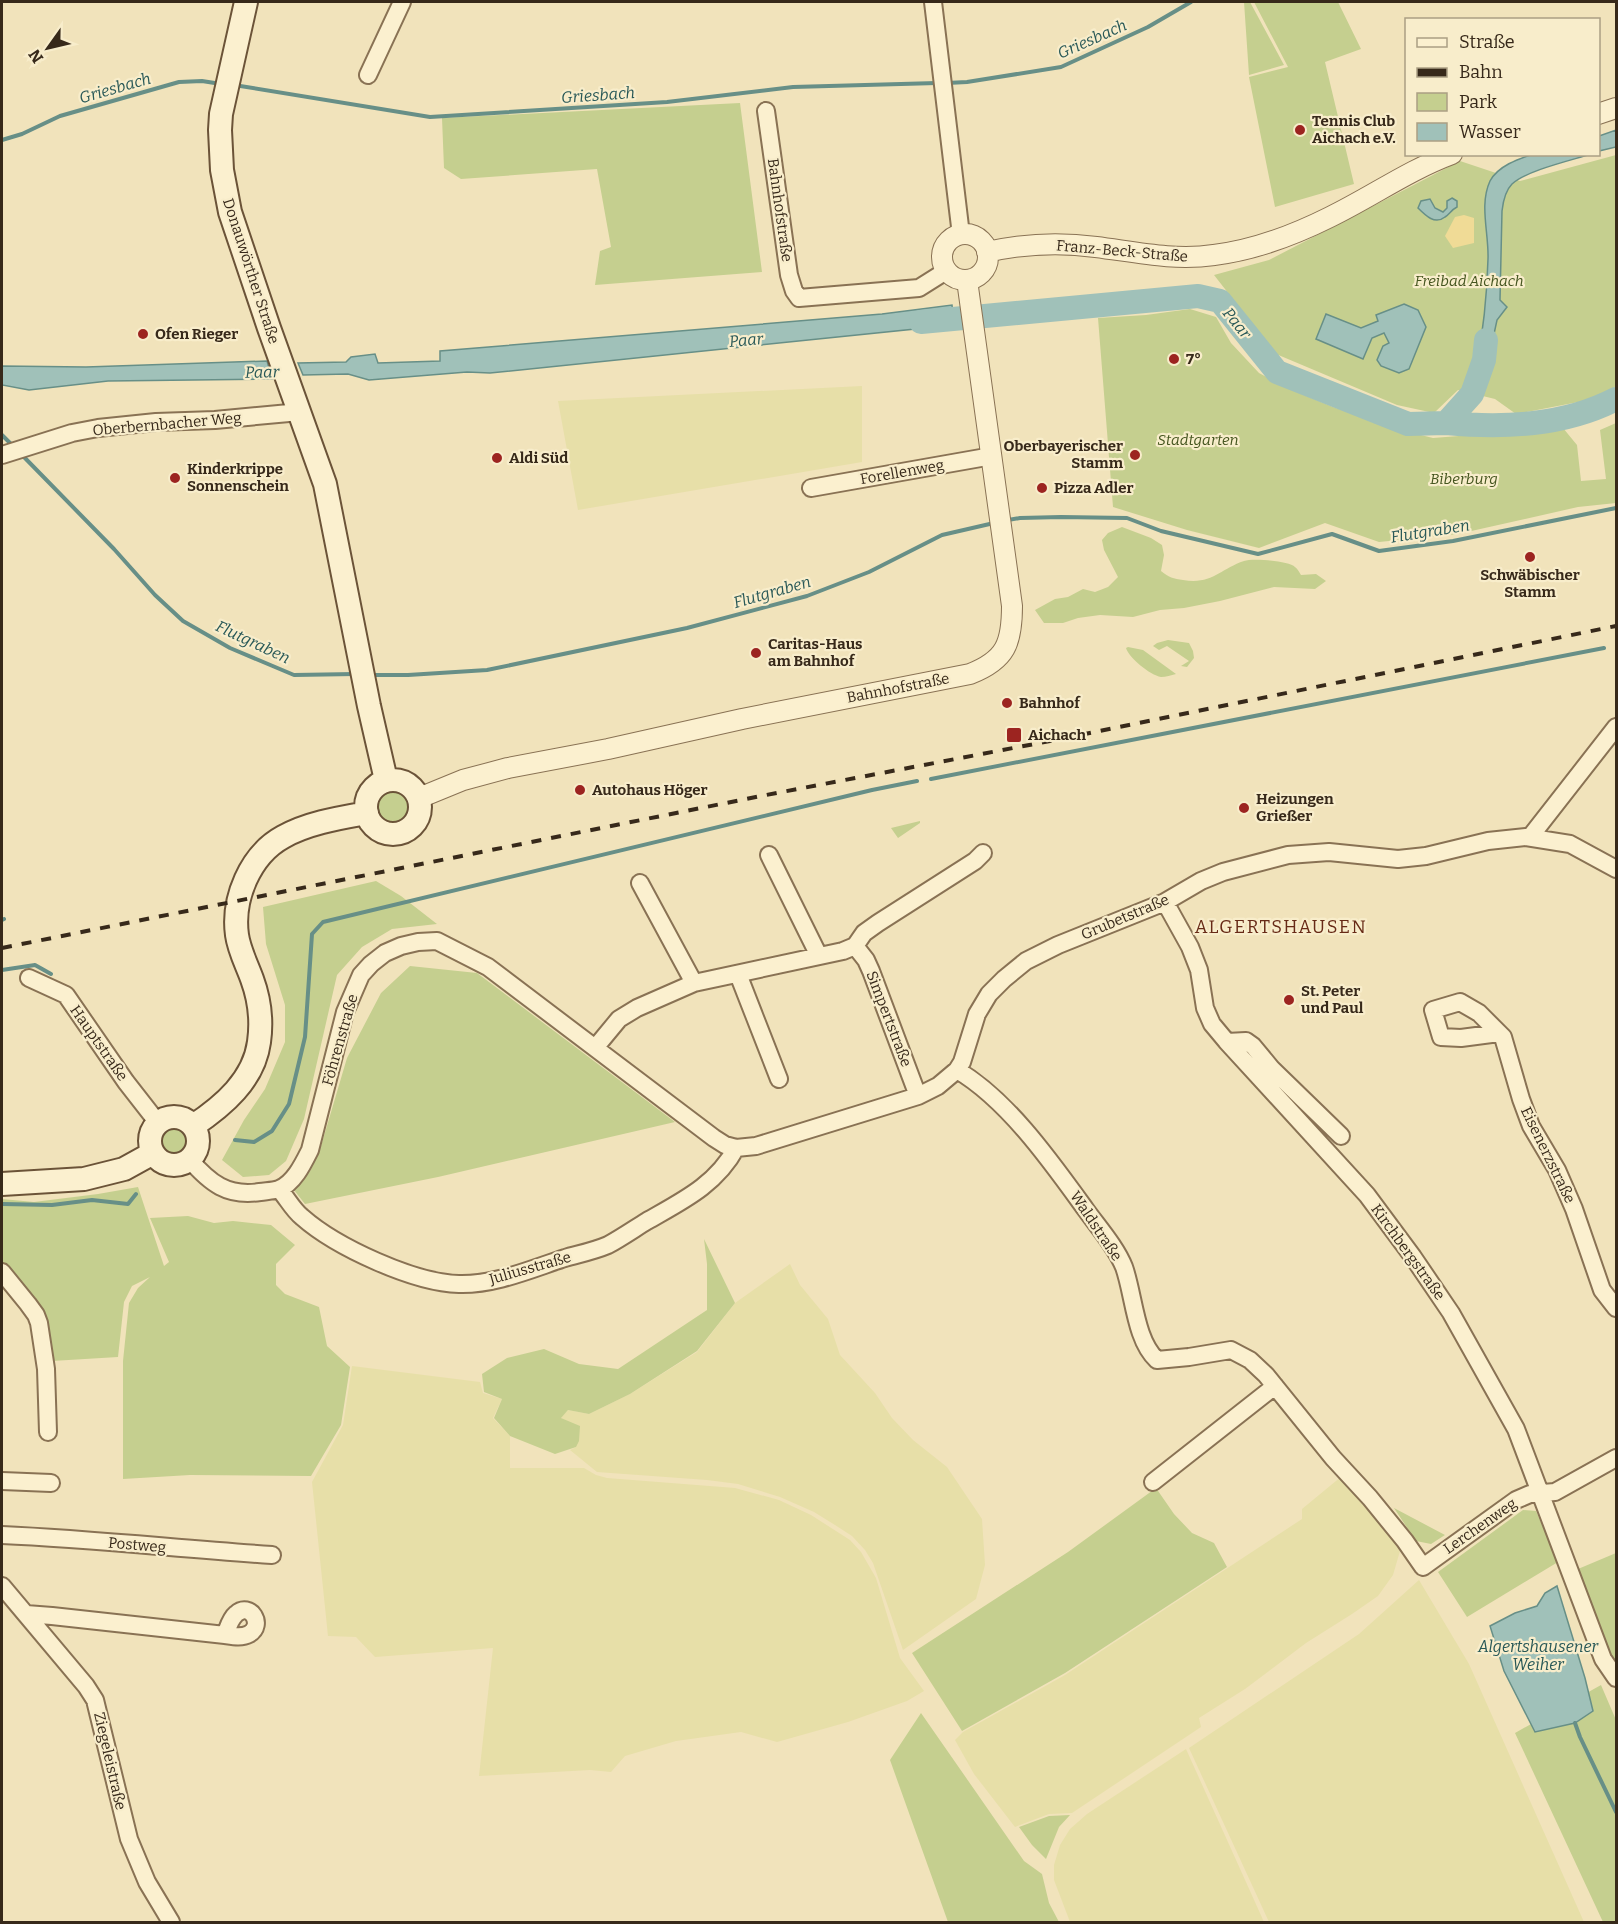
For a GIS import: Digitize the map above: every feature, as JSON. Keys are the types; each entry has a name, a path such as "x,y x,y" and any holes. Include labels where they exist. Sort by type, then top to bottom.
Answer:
{"main road":[{"name":"Donauwörther Straße","path":"246,2 221,114 222,170 230,212 288,384 325,484 386,780"},
{"path":"386,780 401,781 409,785 419,798 418,817 413,825 397,834 380,830 372,824 367,813 366,800 370,792 376,785 386,780"},
{"path":"193,1126 212,1113 237,1089 250,1071 259,1043 260,1011 253,981 237,936 241,889 250,870 267,848 283,837 329,820 367,813"},
{"path":"172,1116 181,1117 193,1126 198,1141 197,1149 189,1159 173,1165 159,1159 153,1153 150,1137 158,1123 172,1116"},
{"path":"2,1184 101,1176 124,1169 153,1153"}],"street":[{"path":"368,75 402,2"},
{"path":"933,2 961,235"},
{"path":"1600,114 1617,108"},
{"name":"Bahnhofstraße","path":"766,111 789,275 794,291 800,298 919,288 946,271"},
{"name":"Franz-Beck-Straße","path":"987,252 1023,246 1062,244 1094,246 1166,257 1193,257 1245,250 1277,240 1331,217 1402,176 1447,156"},
{"path":"961,235 974,237 980,240 987,252 983,271 973,278 959,279 946,271 942,256 944,249 954,237 961,235"},
{"name":"Bahnhofstraße","path":"419,798 463,780 508,768 970,674 987,668 998,659 1005,650 1012,628 1012,606 967,280"},
{"name":"Oberbernbacher Weg","path":"2,455 72,433 127,424 215,420 300,412"},
{"name":"Forellenweg","path":"811,488 992,456"},
{"path":"1530,837 1617,727"},
{"name":"Grubetstraße","path":"957,1070 962,1062 977,1014 989,994 1026,961 1058,945 1166,902 1192,886 1223,872 1288,855 1329,852 1398,860 1426,856 1488,841 1530,837 1570,844 1617,869"},
{"path":"595,1048 619,1019 637,1008 694,983 843,951 855,946 864,933 975,861 983,853"},
{"path":"769,855 819,956"},
{"path":"640,883 694,983"},
{"name":"Kirchbergstraße","path":"1166,902 1190,947 1196,963 1205,1008 1212,1024 1367,1196 1451,1313 1486,1372 1516,1429 1603,1659 1617,1678"},
{"name":"Föhrenstraße","path":"279,1189 289,1182 301,1168 310,1150 345,1012 361,975 385,953 418,942 437,941 488,967 714,1138 725,1145 736,1148"},
{"name":"Simpertstraße","path":"855,946 872,971 918,1095"},
{"path":"738,974 779,1079"},
{"name":"Hauptstraße","path":"29,978 66,995 126,1082 158,1123"},
{"name":"Eisenerzstraße","path":"1499,1033 1503,1037 1531,1126 1557,1170 1574,1209 1602,1290 1617,1308"},
{"path":"1227,1042 1246,1041 1254,1046 1272,1069 1341,1136"},
{"path":"736,1148 767,1143 918,1095 938,1086 957,1070"},
{"name":"Waldstraße","path":"957,1070 968,1076 1002,1105 1058,1171 1101,1231 1124,1267 1149,1353 1157,1360 1231,1350 1250,1360 1275,1386 1333,1458 1370,1498 1405,1541 1423,1568"},
{"name":"Juliusstraße","path":"279,1189 302,1217 342,1245 414,1275 447,1283 471,1284 504,1278 608,1245 694,1194 720,1173 736,1148"},
{"path":"189,1159 204,1176 234,1194 279,1189"},
{"path":"2,1272 36,1315 39,1323 45,1369 48,1432"},
{"path":"1153,1482 1275,1386"},
{"path":"1541,1493 1555,1492 1565,1488 1593,1469 1617,1458"},
{"path":"2,1481 51,1483"},
{"name":"Lerchenweg","path":"1423,1568 1516,1500 1530,1494 1541,1493"},
{"name":"Postweg","path":"2,1535 272,1555"},
{"name":"Ziegeleistraße","path":"2,1586 86,1686 95,1700 129,1839 150,1888 171,1923"},
{"path":"26,1614 225,1635"}],"shaded area":[{"path":"862,386 862,462 578,510 558,401"},
{"path":"790,1264 800,1285 828,1319 840,1355 913,1440 947,1467 982,1519 985,1565 976,1599 903,1650 873,1563 865,1550 852,1536 814,1512 780,1497 738,1484 597,1472 570,1450 576,1447 561,1417 568,1410 589,1414 630,1394 697,1352 735,1303"},
{"path":"352,1366 480,1382 483,1393 502,1399 493,1418 510,1436 510,1468 584,1468 607,1478 735,1488 779,1500 811,1515 850,1540 861,1552 876,1578 900,1658 924,1691 907,1701 848,1722 777,1742 741,1732 676,1741 625,1756 611,1772 590,1770 479,1776 493,1648 375,1657 356,1637 328,1636 312,1482 343,1425"},
{"path":"1342,1476 1400,1545 1393,1575 1378,1596 1306,1643 1245,1689 1199,1718 1201,1727 1072,1813 1049,1814 1015,1827 974,1774 955,1740 963,1732 1065,1675 1302,1519 1302,1509"},
{"path":"1419,1580 1469,1664 1584,1922 1269,1922 1189,1748 1359,1634"},
{"path":"1186,1749 1264,1922 1070,1922 1054,1880 1054,1865 1060,1845 1070,1829 1087,1814"}],"green space":[{"path":"1244,2 1250,2 1284,65 1249,75"},
{"name":"Tennis Club Aichach e.V.","path":"1254,2 1338,2 1361,49 1325,62 1354,184 1275,207 1249,77 1288,67"},
{"path":"740,103 762,272 595,285 600,251 611,247 597,169 461,179 444,168 442,118"},
{"name":"Freibad Aichach","path":"1616,155 1616,386 1599,398 1516,414 1495,399 1458,390 1434,413 1397,405 1276,354 1214,275 1269,260 1460,161 1520,181"},
{"name":"Stadtgarten","path":"1190,309 1216,317 1231,343 1259,373 1287,388 1333,407 1393,428 1433,438 1563,428 1577,445 1581,481 1606,479 1600,430 1616,423 1616,503 1578,507 1458,534 1379,542 1325,523 1259,548 1187,530 1113,507 1098,318"},
{"path":"1122,527 1151,538 1162,545 1164,555 1161,571 1180,580 1193,581 1209,578 1236,564 1255,560 1286,563 1296,568 1301,575 1316,574 1326,581 1315,589 1274,587 1220,601 1160,610 1133,617 1100,615 1063,623 1044,623 1035,610 1055,599 1068,597 1083,589 1095,592 1108,587 1118,577 1104,550 1102,540 1108,533"},
{"path":"1168,640 1189,643 1194,658 1187,667 1181,666 1189,661 1167,646 1159,650 1153,646"},
{"path":"1126,648 1143,650 1176,674 1161,677 1151,673 1131,656"},
{"path":"393,791 404,796 409,807 404,818 393,823 382,818 377,807 382,796"},
{"path":"920,821 898,838 891,828"},
{"path":"376,881 401,896 437,924 392,929 362,947 337,975 304,1119 286,1161 269,1175 243,1177 222,1160 244,1120 265,1089 285,1042 285,1005 266,944 263,907"},
{"path":"410,966 477,973 675,1122 438,1177 305,1204 294,1190 310,1171 321,1146 347,1058 381,993"},
{"path":"174,1123 187,1128 192,1141 187,1154 174,1159 161,1154 156,1141 161,1128"},
{"path":"138,1187 164,1266 169,1262 150,1218 188,1216 214,1223 233,1221 271,1225 295,1245 276,1264 276,1285 285,1294 319,1307 327,1346 350,1367 341,1425 311,1476 190,1475 123,1479 123,1361 129,1303 138,1288 150,1277 132,1286 124,1302 118,1357 52,1361 44,1312 2,1262 2,1199 34,1202"},
{"path":"704,1239 735,1303 697,1351 630,1394 589,1414 568,1410 561,1418 580,1426 579,1441 576,1447 555,1454 510,1436 494,1418 502,1399 484,1392 482,1374 507,1358 544,1349 579,1364 618,1369 707,1310 707,1264"},
{"path":"1156,1488 1174,1514 1192,1533 1214,1543 1227,1567 1065,1673 962,1731 912,1653 1068,1552"},
{"path":"1394,1508 1445,1535 1431,1544 1416,1541"},
{"path":"1523,1510 1536,1511 1558,1562 1467,1617 1438,1572"},
{"path":"1616,1553 1616,1666 1578,1569"},
{"path":"1601,1685 1616,1720 1616,1922 1603,1922 1515,1733"},
{"path":"921,1713 1024,1861 1042,1874 1049,1903 1059,1922 948,1922 890,1760"},
{"path":"1070,1815 1059,1827 1046,1859 1019,1827 1049,1816"}],"sand":[{"path":"1464,215 1474,218 1474,243 1453,248 1445,236 1455,217"}],"water":[{"path":"1616,130 1616,147 1600,151 1600,136"},
{"path":"1528,156 1585,156 1527,175 1518,179 1508,189 1502,211 1500,300 1507,307 1497,320 1486,371 1476,369 1487,287 1488,249 1485,200 1490,181 1503,167"},
{"path":"1452,198 1457,201 1457,207 1438,220 1424,214 1418,208 1421,201 1430,199 1435,208 1443,212 1447,208 1447,201"},
{"path":"1404,304 1418,310 1426,327 1409,369 1399,373 1381,366 1377,360 1383,346 1389,343 1384,333 1372,338 1363,359 1316,339 1326,314 1361,328 1378,321 1376,315"},
{"path":"952,305 954,325 490,373 467,372 369,380 348,374 303,375 298,363 346,362 351,357 375,354 378,363 440,361 440,351 882,314"},
{"path":"267,361 272,379 108,381 29,390 2,385 2,366 86,367"},
{"name":"Algertshausener Weiher","path":"1557,1586 1593,1711 1575,1723 1535,1732 1504,1671 1490,1626 1515,1613 1537,1606 1545,1593"}],"waterway":[{"name":"Griesbach","path":"947,83 1061,67 1148,27 1191,2"},
{"name":"Griesbach","path":"2,140 22,134 60,116 179,82 202,81 221,84"},
{"name":"Griesbach","path":"234,85 430,117 667,102 793,87 937,83"},
{"name":"Paar","path":"921,322 1198,296 1220,301 1277,372 1408,424 1446,423 1472,394 1484,360 1486,340"},
{"name":"Paar","path":"1446,423 1512,425 1555,420 1576,415 1616,399"},
{"name":"Flutgraben","path":"2,435 12,445"},
{"name":"Flutgraben","path":"22,455 114,549 155,595 183,621 230,648 294,675 355,674"},
{"name":"Flutgraben","path":"1008,520 1061,517 1127,518 1161,531 1258,554 1332,534 1379,551 1453,541 1616,508"},
{"name":"Flutgraben","path":"371,675 487,670 687,628 807,596 869,572 942,535 994,523"},
{"path":"931,779 1604,648"},
{"path":"235,1140 254,1142 272,1131 289,1104 305,1037 312,934 323,922 917,781"},
{"path":"2,970 35,965 51,974"},
{"path":"2,1204 52,1205 92,1200 128,1204 136,1194"},
{"path":"1575,1723 1616,1812"}],"railway":[{"path":"2,948 766,795 1050,741 1616,626"}],"place":[{"name":"Tennis Club Aichach e.V.","path":"1300,130"},
{"name":"Ofen Rieger","path":"143,334"},
{"name":"7°","path":"1174,359"},
{"name":"Oberbayerischer Stamm","path":"1135,455"},
{"name":"Aldi Süd","path":"497,458"},
{"name":"Kinderkrippe Sonnenschein","path":"175,478"},
{"name":"Pizza Adler","path":"1042,488"},
{"name":"Schwäbischer Stamm","path":"1530,557"},
{"name":"Caritas-Haus am Bahnhof","path":"756,653"},
{"name":"Bahnhof","path":"1007,703"},
{"name":"Aichach","path":"1014,735"},
{"name":"Autohaus Höger","path":"580,790"},
{"name":"Heizungen Grießer","path":"1244,808"},
{"name":"St. Peter und Paul","path":"1289,1000"}],"district":[{"name":"ALGERTSHAUSEN","path":"1281,927"}],"park label":[{"name":"Biberburg","path":"1464,479"}]}
